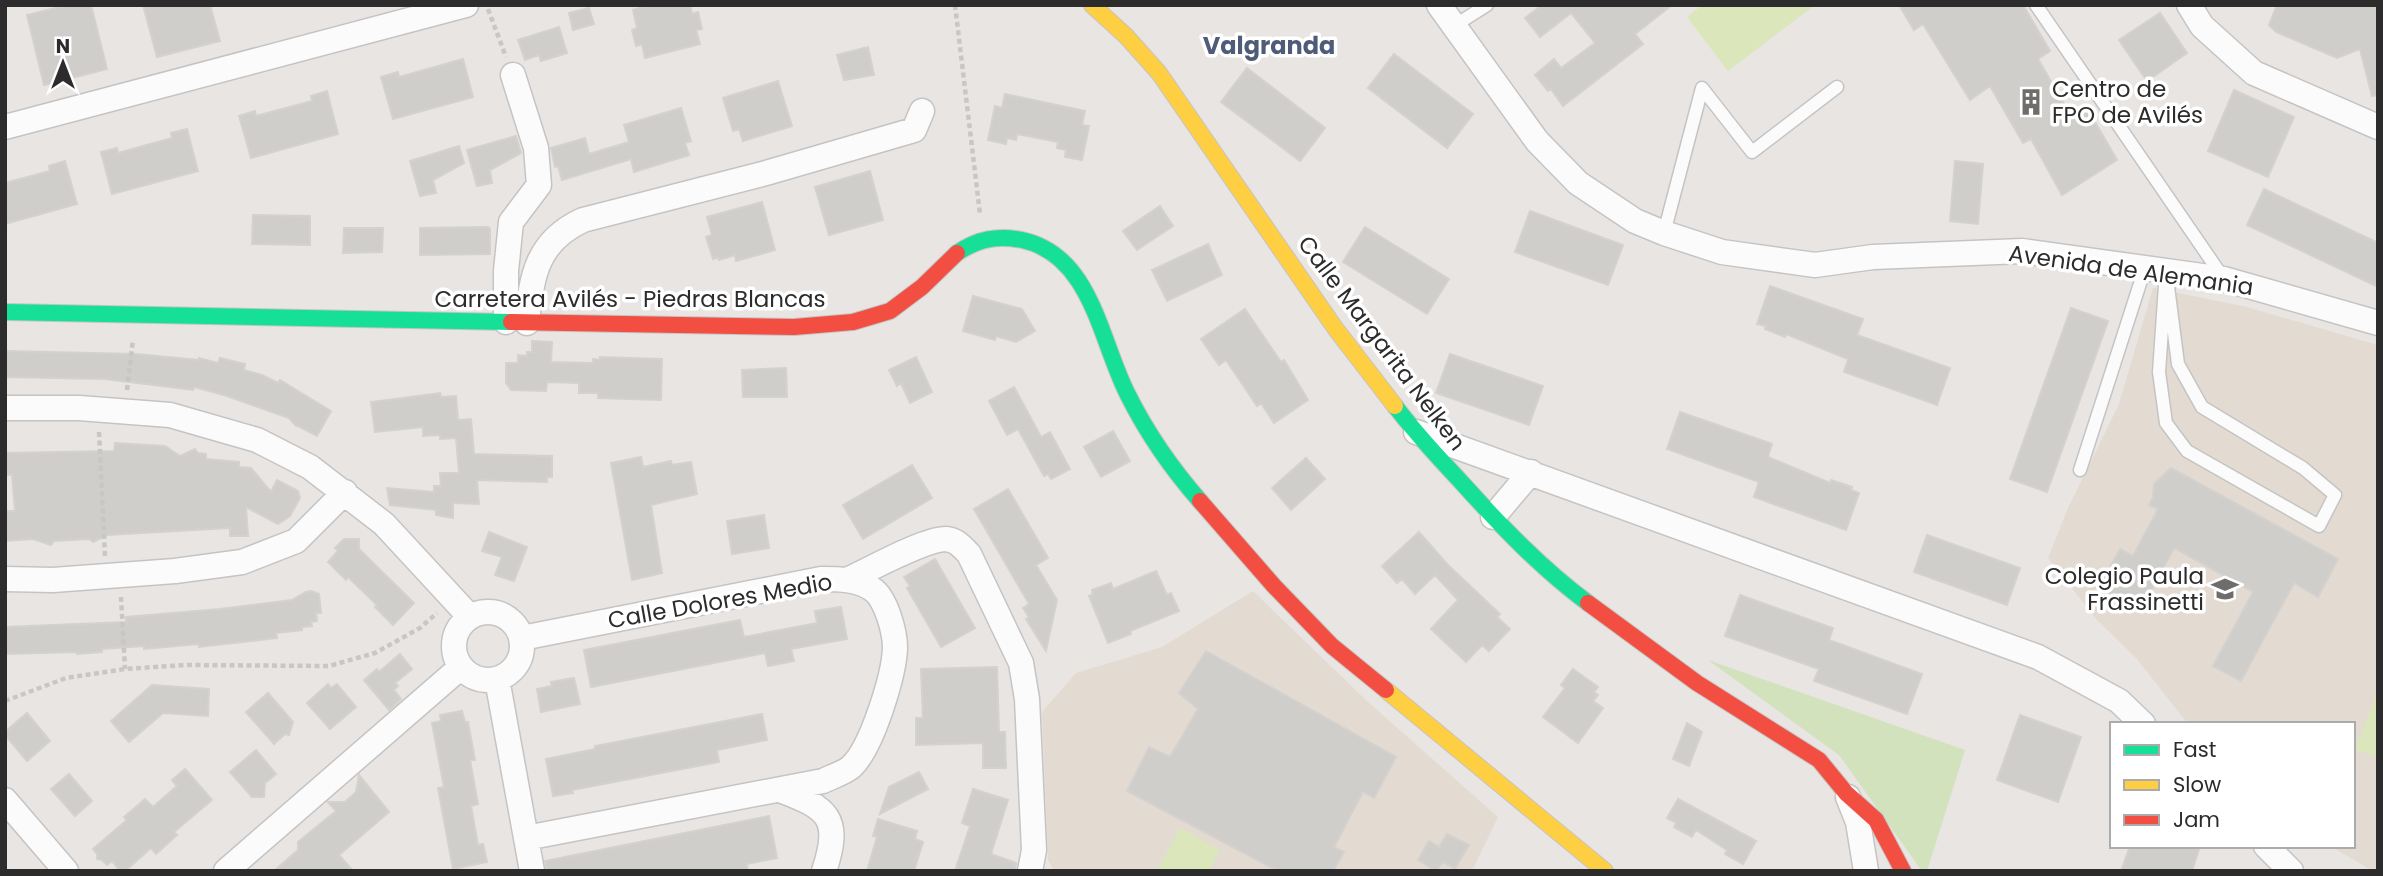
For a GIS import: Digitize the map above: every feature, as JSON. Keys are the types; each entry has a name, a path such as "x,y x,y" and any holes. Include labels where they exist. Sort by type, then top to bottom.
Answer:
{"street":[{"path":"5,127 466,5"},
{"name":"Calle Margarita Nelken","path":"1092,5 1126,36 1159,73 1335,328 1414,431 1493,517 1563,584 1696,683 1819,760 1846,793 1876,821 1903,871"},
{"name":"Avenida de Alemania","path":"1439,5 1537,141 1578,183 1635,221 1664,233 1722,252 1815,265 1873,257 2022,251 2224,279 2378,323"},
{"path":"2189,5 2202,26 2254,74 2378,127"},
{"path":"513,75 536,148 539,185 511,222 506,271 516,323"},
{"path":"516,323 530,294 542,253 564,229 583,219 766,173 914,130 922,111"},
{"path":"983,239 1007,237 1040,244 1062,259 1085,291 1127,394 1155,443 1194,494 1274,586 1332,646 1605,871"},
{"name":"Carretera Avilés - Piedras Blancas","path":"5,312 794,327 853,322 890,311 922,287 958,252 983,239"},
{"path":"5,408 170,415 257,440 310,467 345,492 384,524 462,608 499,613 512,621 522,638 521,655 516,666 497,679 486,681 476,678 461,667 455,657 454,643 462,608"},
{"path":"1414,431 2038,657 2119,701 2141,722"},
{"path":"1493,517 1531,472"},
{"path":"5,579 52,580 176,572 242,562 296,541 345,492"},
{"path":"849,579 927,543 946,539 959,543 968,554 1021,663 1027,699 1034,850 1030,871"},
{"name":"Calle Dolores Medio","path":"522,638 821,579 849,579 874,590 890,616 895,646 890,680 870,739 851,767 823,781 526,838"},
{"path":"226,871 461,667"},
{"path":"497,679 532,871"},
{"path":"779,790 811,802 825,815 832,828 830,852 824,871"},
{"path":"1846,793 1858,822 1862,865"},
{"path":"5,800 66,871"},
{"path":"2268,848 2291,871"}],"lane":[{"path":"1454,26 1487,5"},
{"path":"2036,5 2224,279"},
{"path":"1664,233 1702,88 1752,152 1837,87"},
{"path":"2156,270 2178,365 2202,407 2303,468 2335,495 2319,526 2187,451 2166,423 2159,372 2156,270"},
{"path":"2080,470 2156,270"}],"path":[{"path":"487,5 513,75"},
{"path":"955,5 983,239"},
{"path":"125,412 135,315"},
{"path":"98,410 113,576 125,669"},
{"path":"5,701 66,678 125,669 185,665 330,666 375,653 462,608"}],"shaded area":[{"name":"Colegio Paula Frassinetti","path":"2153,288 2247,307 2378,345 2378,871 2373,871 2333,848 2355,848 2355,722 2186,722 2136,658 2097,620 2048,558 2068,508 2119,404"},
{"path":"1253,591 1367,701 1498,817 1472,871 1054,871 1048,860 1042,712 1076,673 1162,647"}],"green space":[{"path":"1702,5 1815,5 1728,71 1687,17"},
{"path":"1708,660 1965,750 1927,871 1922,871 1839,755"},
{"path":"2378,692 2378,758 2355,749"},
{"path":"1180,828 1220,850 1209,871 1157,871"}],"building":[{"path":"68,5 91,5 107,69 44,85 27,15"},
{"path":"143,5 210,5 220,41 157,57"},
{"path":"649,5 690,5 692,14 698,12 702,29 696,30 700,44 645,58 642,44 636,46 632,30 637,28 633,10"},
{"path":"1542,5 1672,5 1635,34 1643,44 1563,106 1551,89 1548,91 1535,75 1554,59 1561,68 1595,43 1571,13 1540,37 1525,18"},
{"name":"Centro de FPO de Avilés","path":"1899,5 2023,5 2050,51 2038,59 2070,114 2085,105 2117,160 2062,195 2031,139 2023,143 1990,86 1970,100 1923,24 1914,30"},
{"path":"2277,5 2378,5 2378,95 2372,96 2360,49 2337,58 2276,32 2269,25"},
{"path":"589,8 594,24 573,30 569,13"},
{"path":"2160,13 2187,53 2147,81 2119,40"},
{"path":"559,27 567,53 541,61 539,55 525,60 518,40"},
{"path":"868,47 874,75 844,80 837,55"},
{"path":"1394,54 1473,114 1447,148 1368,88"},
{"path":"463,59 473,97 393,119 381,77 398,72 399,77"},
{"path":"1247,68 1325,128 1300,161 1221,102"},
{"path":"778,81 792,126 743,141 739,129 733,131 723,98"},
{"path":"2234,90 2294,117 2268,177 2208,151"},
{"path":"327,91 338,134 251,158 239,116 255,111 256,116 312,101 311,96"},
{"path":"1005,94 1085,111 1082,125 1089,126 1082,160 1065,157 1066,150 1057,148 1058,142 1017,134 1016,140 1007,138 1006,144 988,140 995,106 1002,108"},
{"path":"681,108 691,141 685,143 689,155 634,172 631,159 562,180 558,166 555,167 551,148 585,138 589,154 629,142 624,125"},
{"path":"187,129 198,171 112,194 101,152 117,148 118,153 172,138 171,133"},
{"path":"516,136 521,153 490,170 492,183 477,186 467,150"},
{"path":"459,146 464,163 433,180 436,193 420,196 410,161"},
{"path":"65,161 77,204 5,224 5,183 50,171 49,166"},
{"path":"1955,161 1983,164 1978,224 1950,221"},
{"path":"870,171 883,220 829,235 815,187"},
{"path":"2264,189 2378,243 2378,287 2247,225"},
{"path":"762,202 775,250 736,261 735,255 713,259 706,237 712,235 707,217"},
{"path":"1160,206 1173,226 1137,250 1123,231"},
{"path":"1530,211 1623,245 1608,285 1515,252"},
{"path":"253,215 310,216 310,245 252,244"},
{"path":"488,227 490,254 420,255 420,228"},
{"path":"1365,227 1449,279 1427,314 1343,262"},
{"path":"344,228 383,228 382,252 343,253"},
{"path":"1208,244 1222,275 1167,301 1152,270"},
{"path":"1770,286 1863,319 1857,335 1950,368 1937,405 1844,372 1848,359 1757,324"},
{"path":"973,296 1022,309 1035,331 1016,342 996,336 995,340 963,331"},
{"path":"2071,308 2108,321 2047,492 2010,479"},
{"path":"1245,309 1281,362 1284,360 1308,400 1274,423 1261,403 1257,406 1226,360 1219,365 1201,339"},
{"path":"532,341 552,342 551,362 593,363 593,359 600,360 600,357 662,359 661,400 598,398 598,393 579,393 579,383 547,382 546,391 511,390 506,383 506,363 518,363 518,355 527,356 527,352 532,352"},
{"path":"5,351 136,354 199,358 218,363 220,358 245,364 244,370 278,383 280,380 331,411 317,436 296,426 289,418 194,387 193,390 105,379 5,377"},
{"path":"1450,354 1543,386 1529,425 1436,393"},
{"path":"916,357 932,392 910,403 901,383 897,386 889,370"},
{"path":"786,368 787,397 743,397 742,370"},
{"path":"1014,387 1041,437 1050,432 1070,469 1051,479 1048,474 1044,476 1018,429 1007,435 989,401"},
{"path":"440,393 441,397 456,396 458,420 471,419 474,454 552,456 552,477 547,477 547,482 477,480 479,504 453,503 453,518 436,515 436,510 390,505 387,488 434,492 434,486 441,486 440,473 459,473 456,438 423,436 423,427 375,432 371,402"},
{"path":"1680,412 1772,444 1768,457 1830,483 1831,480 1852,487 1851,490 1859,493 1846,530 1754,497 1759,482 1667,449"},
{"path":"1113,431 1130,461 1101,477 1084,447"},
{"path":"115,443 165,446 180,456 195,449 198,453 206,454 206,459 239,462 239,467 251,468 271,492 277,480 298,491 300,498 290,516 278,524 246,507 248,536 230,536 230,528 107,535 93,542 89,539 54,541 51,545 33,539 5,541 5,511 15,511 12,475 5,475 5,453 114,451"},
{"path":"641,457 643,467 671,461 672,465 691,462 697,494 651,505 662,573 632,580 611,463"},
{"path":"1306,458 1325,479 1291,510 1272,488"},
{"path":"912,465 932,498 863,539 843,505"},
{"path":"2171,468 2338,559 2318,597 2294,583 2241,681 2213,666 2253,592 2174,548 2139,613 2097,591 2120,549 2133,556 2158,509 2149,505 2154,484"},
{"path":"1008,489 1048,558 1036,565 1057,600 1046,651 1026,619 1029,617 1023,608 1029,604 974,509"},
{"path":"764,515 769,548 732,554 727,521"},
{"path":"489,532 527,547 514,581 495,575 502,557 482,551"},
{"path":"1419,532 1447,564 1500,614 1497,617 1510,629 1489,651 1482,645 1466,662 1431,629 1458,600 1435,575 1415,594 1402,579 1397,583 1382,566"},
{"path":"1927,535 2020,568 2007,605 1914,572"},
{"path":"344,539 359,539 359,549 414,603 393,625 375,607 377,605 328,562 338,551 335,548"},
{"path":"935,559 975,628 941,647 907,588 910,586 904,577"},
{"path":"1156,571 1167,595 1171,593 1179,611 1108,643 1089,596 1093,594 1092,590 1111,583 1113,589"},
{"path":"311,591 319,594 321,613 316,613 317,621 311,622 312,626 302,627 302,630 276,633 277,638 199,647 199,644 144,649 144,646 102,649 102,652 77,654 5,654 5,627 126,622 126,617 292,600"},
{"path":"1740,595 1833,628 1829,640 1922,674 1907,714 1814,681 1819,669 1725,636"},
{"path":"841,607 847,639 791,649 794,661 768,666 765,653 591,687 584,650 740,620 744,637 817,623 815,611"},
{"path":"1206,651 1396,757 1374,798 1363,792 1334,847 1344,852 1333,871 1278,871 1127,791 1149,747 1170,757 1198,709 1179,693"},
{"path":"400,654 412,669 395,683 398,686 394,690 401,699 389,710 364,680 377,669 379,672"},
{"path":"997,667 999,732 1005,732 1006,768 983,768 983,743 916,745 916,718 923,718 921,669"},
{"path":"1573,669 1598,687 1594,692 1598,695 1593,701 1603,708 1578,743 1543,717 1565,688 1561,685"},
{"path":"574,678 580,704 541,712 537,689 552,686 551,682"},
{"path":"328,684 331,688 337,684 356,707 330,729 307,703"},
{"path":"152,685 209,689 208,716 163,713 129,742 111,721"},
{"path":"268,693 293,722 289,735 285,734 274,744 246,712"},
{"path":"462,711 465,722 468,722 475,760 470,760 478,804 471,806 478,845 483,844 487,862 453,869 438,788 444,787 432,723 441,721 440,715"},
{"path":"27,713 50,741 27,761 5,732"},
{"path":"762,714 767,740 717,750 719,762 553,796 546,759 595,749 595,746"},
{"path":"2020,715 2081,737 2058,802 1997,780"},
{"path":"1687,723 1702,732 1689,766 1673,759"},
{"path":"256,750 276,774 265,783 264,797 252,797 230,772"},
{"path":"185,769 212,800 174,832 177,835 156,854 151,848 125,871 120,871 112,861 107,865 97,859 93,849 127,820 124,817 145,799 153,807 177,786 172,780"},
{"path":"919,772 928,789 880,814 889,787"},
{"path":"69,774 92,801 75,816 51,789"},
{"path":"359,775 389,812 339,855 353,871 274,871 298,850 298,842 336,811 328,802 345,802 356,792"},
{"path":"973,789 1008,800 991,854 1016,863 1015,871 955,871 970,826 962,823"},
{"path":"1678,799 1756,841 1743,864 1725,854 1727,850 1696,830 1692,837 1674,827 1676,823 1667,818"},
{"path":"769,816 777,858 747,864 748,871 547,871 545,861"},
{"path":"878,819 917,831 915,839 923,842 914,871 867,871 877,837 873,836"},
{"path":"1447,834 1469,845 1455,869 1443,862 1436,871 1418,860 1429,841 1439,847"},
{"path":"2129,848 2199,848 2192,871 2121,871"}],"traffic: fast":[{"path":"957,253 988,239 1013,239 1046,249 1064,263 1079,281 1091,303 1118,373 1143,423 1200,501"},
{"path":"5,312 511,322"},
{"path":"1395,406 1428,446 1507,531 1554,576 1588,603"}],"traffic: slow":[{"path":"1092,5 1126,36 1159,73 1335,328 1395,406"},
{"path":"1386,690 1605,871"}],"traffic: jam":[{"path":"511,322 794,327 853,322 890,311 922,287 957,253"},
{"path":"1200,501 1274,586 1332,646 1386,690"},
{"path":"1588,603 1697,683 1819,760 1846,793 1876,820 1903,871"}],"place":[{"name":"Centro de FPO de Avilés","path":"2031,102"},
{"name":"Colegio Paula Frassinetti","path":"2225,589"}],"district":[{"name":"Valgranda","path":"1269,46"}]}
